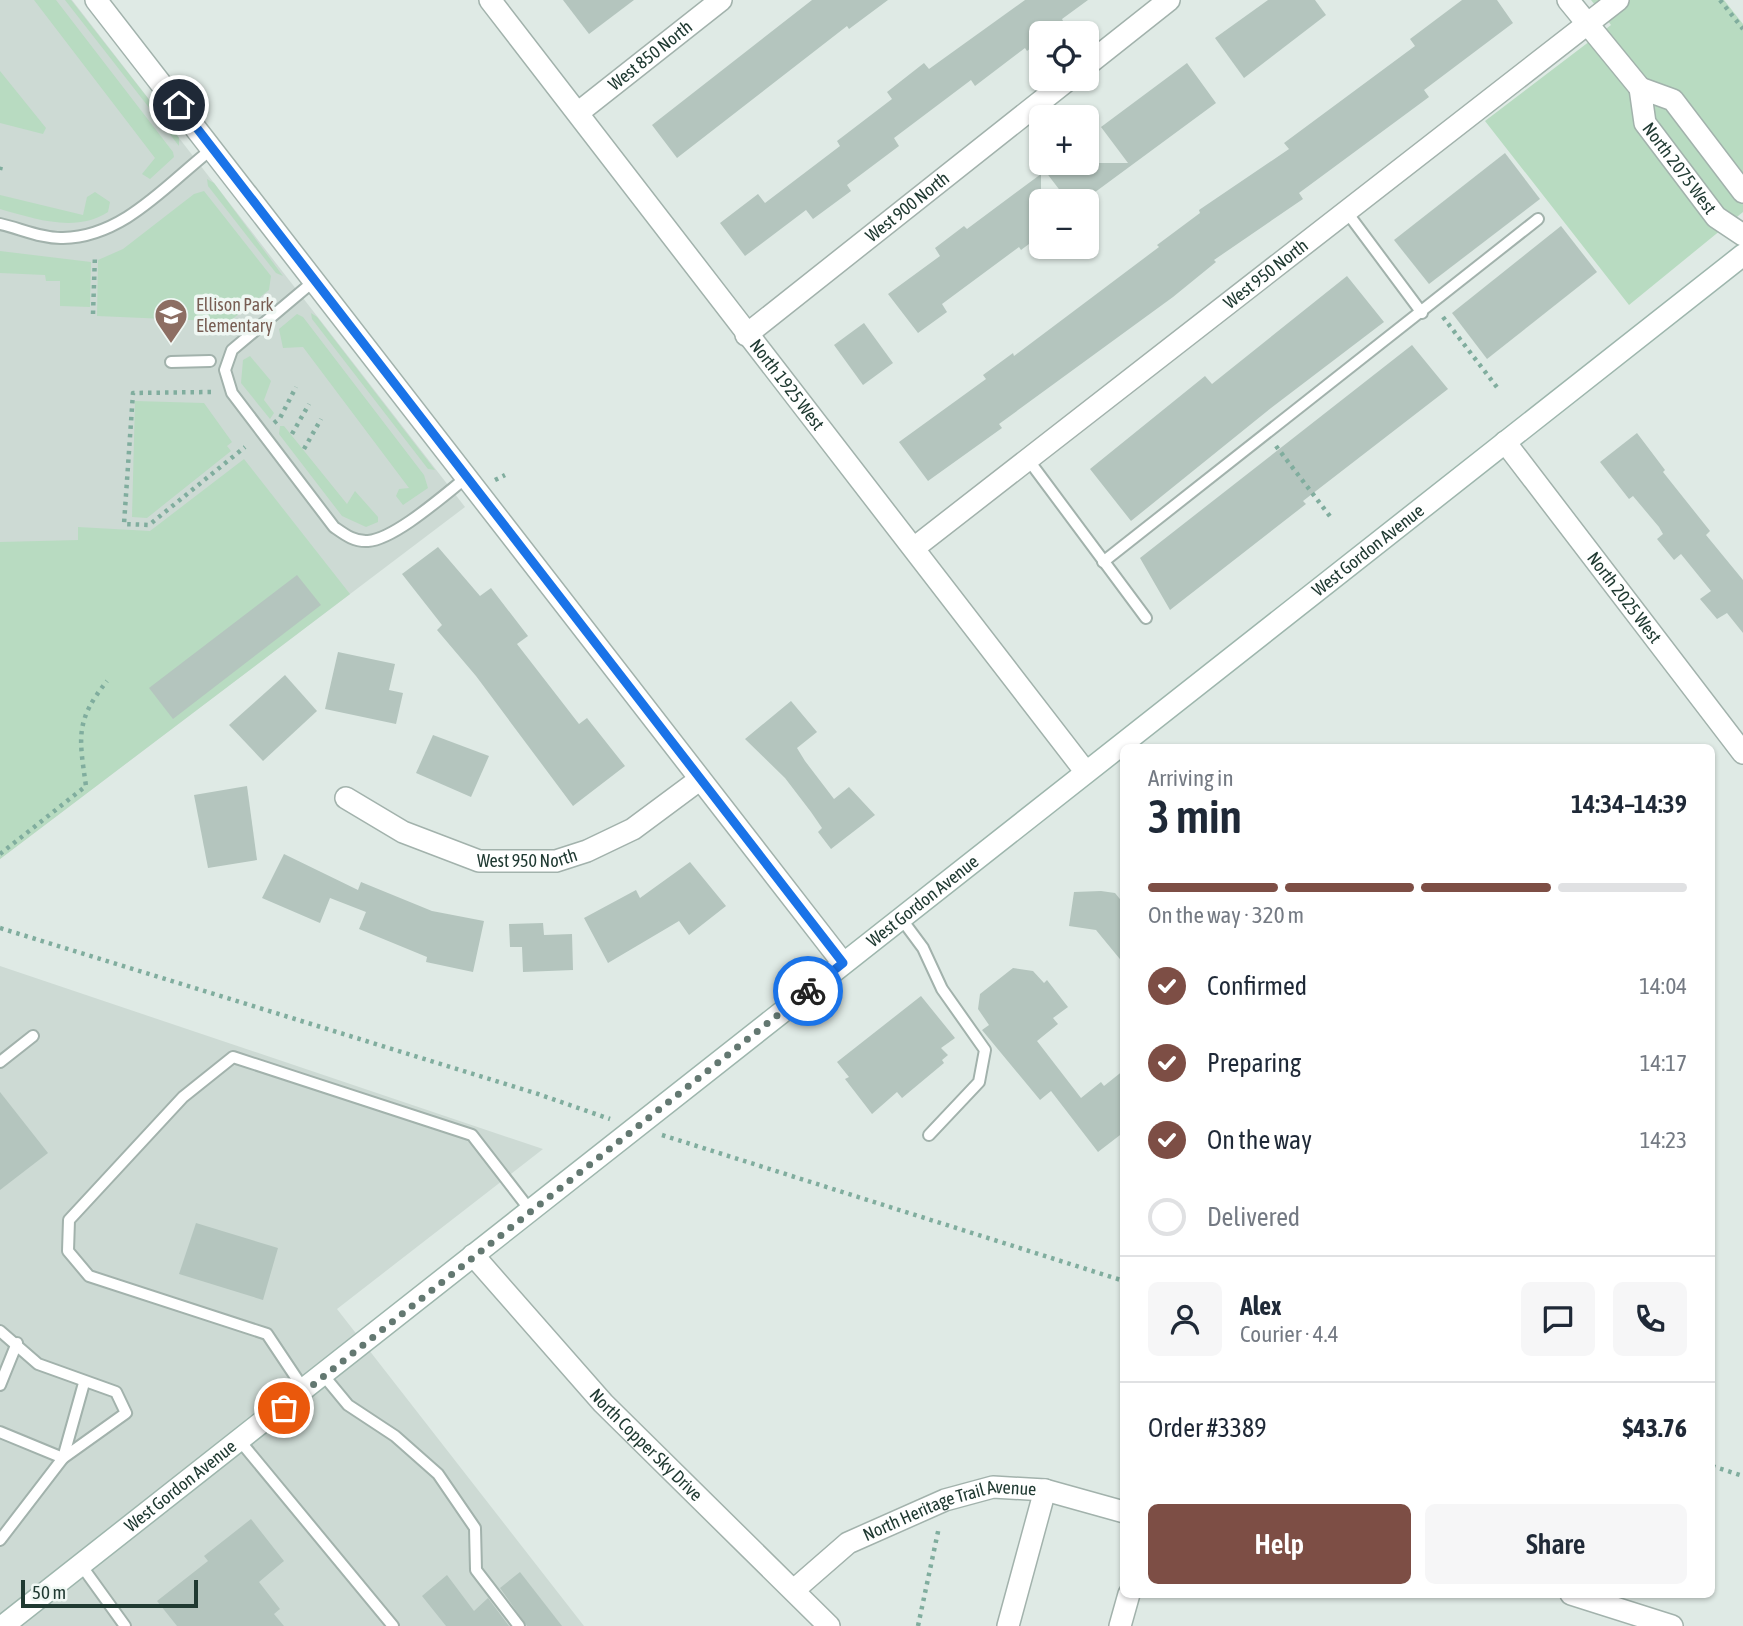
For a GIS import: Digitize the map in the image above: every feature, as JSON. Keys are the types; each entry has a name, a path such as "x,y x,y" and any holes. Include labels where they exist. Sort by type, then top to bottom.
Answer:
{"street":[{"path":"96,0 843,963"},
{"name":"North 1925 West","path":"490,0 1085,771"},
{"name":"West 850 North","path":"579,113 721,0"},
{"path":"1099,55 1169,0"},
{"path":"1568,0 1640,88"},
{"name":"West 950 North","path":"914,548 1618,0"},
{"name":"North 2075 West","path":"1743,192 1673,100 1640,88 1645,123 1716,217 1743,235"},
{"name":"West 900 North","path":"746,335 1054,91"},
{"name":"West Gordon Avenue","path":"3,1626 324,1376 1085,771 1743,256"},
{"name":"North 2025 West","path":"1505,442 1743,753"},
{"name":"West 950 North","path":"346,798 403,832 479,861 556,861 587,851 633,829 699,780"},
{"name":"North Copper Sky Drive","path":"473,1255 603,1404 829,1626"},
{"name":"North Heritage Trail Avenue","path":"794,1590 848,1543 945,1500 993,1488 1045,1490 1120,1512"},
{"path":"1008,1626 1045,1490"},
{"path":"1120,1626 1128,1598"},
{"path":"1583,1598 1672,1626"}],"lane":[{"path":"0,223 61,239 98,234 143,206 213,148"},
{"path":"1346,211 1422,313"},
{"path":"1103,562 1538,219"},
{"path":"314,281 232,350 225,370 232,393 277,455 334,527 349,538 366,541 383,538 467,477"},
{"path":"171,362 210,361"},
{"path":"1027,458 1146,618"},
{"path":"900,917 923,948 942,989 985,1051 979,1082 929,1135"},
{"path":"0,1062 33,1036"},
{"path":"305,1391 267,1334 89,1276 68,1251 69,1220 183,1097 233,1057 472,1135 530,1210"},
{"path":"0,1331 38,1364 84,1383 116,1392 126,1413 63,1458 0,1540"},
{"path":"0,1385 17,1343"},
{"path":"324,1376 348,1405 395,1436 438,1474 475,1528 476,1570 519,1626"},
{"path":"63,1458 84,1383"},
{"path":"0,1432 63,1458"},
{"path":"240,1441 393,1626"},
{"path":"81,1565 125,1626"}],"path":[{"path":"1720,0 1743,29"},
{"path":"0,170 2,162"},
{"path":"93,314 95,255"},
{"path":"1443,317 1499,390"},
{"path":"281,418 296,387"},
{"path":"211,392 133,393 124,524 149,525 245,447"},
{"path":"292,434 309,404"},
{"path":"304,449 321,419"},
{"path":"1276,446 1332,519"},
{"path":"494,481 505,475"},
{"path":"0,854 86,786 81,727 88,704 107,681"},
{"path":"0,928 597,1115"},
{"path":"676,1139 1120,1280"},
{"path":"1715,1467 1743,1476"},
{"path":"918,1626 939,1526"}],"shaded area":[{"name":"Ellison Park Elementary","path":"0,0 72,0 465,507 0,859"},
{"path":"0,966 543,1149 337,1309 584,1626 0,1626"}],"green space":[{"path":"34,0 56,0 173,152 174,157 150,179 142,174 155,158"},
{"path":"65,0 71,0 179,138 179,146"},
{"path":"1591,0 1724,0 1743,24 1743,212 1629,305 1485,121 1611,25"},
{"path":"0,71 46,128 43,134 0,123"},
{"path":"207,179 214,183 283,276 276,273 208,186"},
{"path":"204,191 271,276 269,290 215,333 213,321 97,316 98,260 123,249 194,194"},
{"path":"95,192 110,202 108,212 83,222 55,222 0,209 0,195 83,215 87,197"},
{"path":"0,251 91,262 90,307 60,306 60,281 46,281 45,275 0,273"},
{"path":"311,313 317,317 435,470 428,469 312,319"},
{"path":"297,314 303,317 424,475 428,488 403,505 396,496 399,489 409,488 303,347 283,348 279,329"},
{"path":"250,356 271,381 264,400 274,413 270,419 241,383 243,360"},
{"path":"135,401 204,403 232,442 227,446 231,451 147,518 132,517"},
{"path":"280,426 284,426 347,504 355,491 378,517 378,522 366,527 342,516 279,434"},
{"path":"244,459 350,594 0,859 0,542 78,540 78,527 150,531"}],"building":[{"path":"563,0 634,0 589,34"},
{"path":"812,0 888,0 849,29 847,26 677,158 652,125"},
{"path":"1025,0 1088,0 1062,19 1063,21 1029,21 1029,49 1027,51 1025,48 975,86 971,80 894,138 899,146 847,185 851,191 813,219 806,210 745,256 720,223 758,194 765,203 840,146 837,141 892,99 887,92 924,63 929,69"},
{"path":"1268,0 1315,0 1326,15 1244,78 1215,38"},
{"path":"1462,0 1497,0 1513,23 1424,90 1429,97 1299,193 1303,199 1214,260 1216,262 1173,297 999,424 1002,428 928,481 899,442 986,379 983,375 1013,353 1014,356 1159,247 1157,245 1200,213 1199,210 1289,149 1284,143 1415,46 1410,39"},
{"path":"1187,63 1216,103 1099,189 1059,189 1048,175 1099,175 1099,163 1128,163 1101,127"},
{"path":"1505,153 1540,199 1429,284 1394,240"},
{"path":"1041,175 1041,189 1029,189 1029,244 1021,250 1019,247 942,304 947,312 918,333 888,294 940,256 935,248 964,226 967,229"},
{"path":"1561,226 1597,272 1487,359 1452,313"},
{"path":"1347,276 1384,322 1271,408 1131,521 1090,469 1205,376 1212,384"},
{"path":"864,323 893,363 863,385 834,345"},
{"path":"1412,345 1448,389 1303,501 1306,504 1170,610 1140,558"},
{"path":"1637,433 1665,470 1663,472 1710,531 1706,535 1743,580 1743,633 1727,613 1717,619 1700,599 1711,591 1681,554 1674,560 1657,539 1663,534 1659,527 1633,496 1629,499 1600,462"},
{"path":"438,547 480,596 491,588 528,636 517,644 579,724 587,718 625,766 573,806 476,676 437,630 442,625 402,574"},
{"path":"297,575 321,605 173,719 149,688"},
{"path":"338,652 395,664 389,690 403,693 396,724 325,709"},
{"path":"285,675 317,711 263,761 229,725"},
{"path":"791,701 817,732 797,748 805,761 834,799 849,787 875,815 831,849 818,832 822,828 785,778 745,739"},
{"path":"433,735 489,756 471,797 416,773"},
{"path":"247,786 257,860 208,868 194,795"},
{"path":"284,854 358,890 361,882 432,911 484,921 473,972 426,962 427,957 359,929 366,912 330,898 320,923 262,898"},
{"path":"690,862 726,906 689,935 679,921 608,963 584,918 636,890 640,898"},
{"path":"1074,892 1115,893 1120,899 1120,959 1096,930 1069,926"},
{"path":"543,923 544,935 572,934 573,970 523,972 522,947 510,947 509,924"},
{"path":"1013,968 1033,971 1044,983 1047,980 1068,1007 1053,1018 1058,1024 1037,1041 1081,1098 1101,1082 1104,1086 1120,1073 1120,1135 1098,1152 1051,1091 1040,1100 982,1030 989,1025 978,1009 980,994"},
{"path":"921,996 955,1038 941,1048 948,1055 942,1060 944,1063 902,1098 897,1092 872,1114 845,1079 849,1077 837,1062"},
{"path":"0,1092 48,1153 0,1190"},
{"path":"196,1223 278,1248 263,1300 179,1274"},
{"path":"251,1519 284,1561 259,1582 280,1609 274,1614 284,1626 177,1626 157,1601 208,1561 204,1556"},
{"path":"520,1572 562,1626 527,1626 500,1588"},
{"path":"447,1575 474,1611 488,1598 509,1626 446,1626 422,1596"}],"way so far":[{"path":"284,1408 808,991"}],"place":[{"name":"Ellison Park Elementary","path":"171,345"}],"route":[{"path":"179,105 814,929 843,963 808,991"}]}
